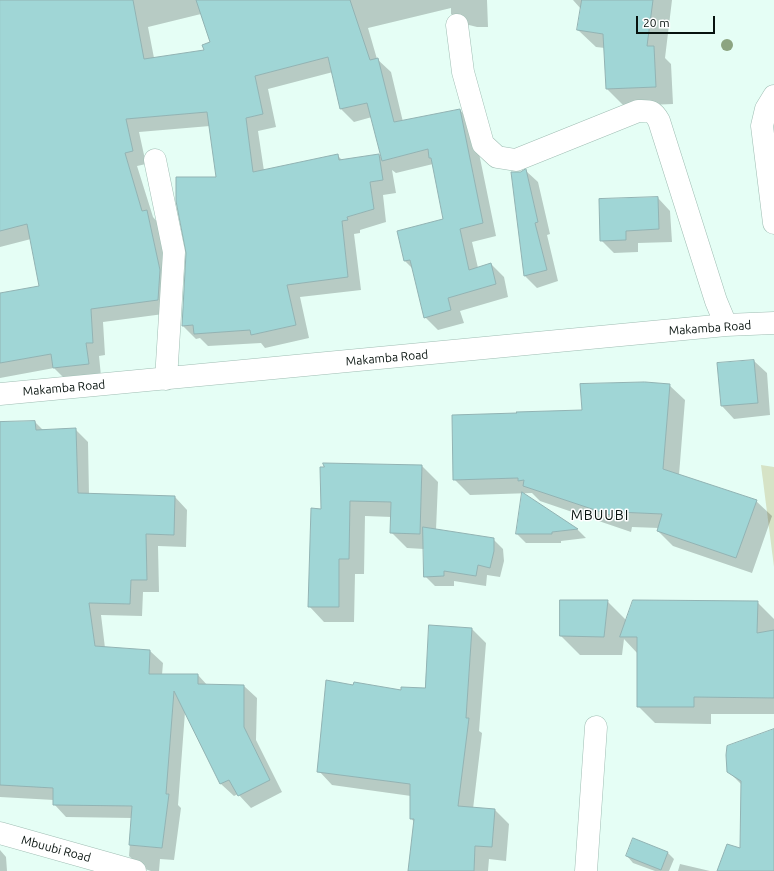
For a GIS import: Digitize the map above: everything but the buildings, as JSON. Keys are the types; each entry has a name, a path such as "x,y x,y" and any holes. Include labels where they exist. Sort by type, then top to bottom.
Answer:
{"street":[{"path":"457,25 464,72 483,144 497,157 516,160 638,111 649,111 655,114 659,121 716,301 726,325"},
{"path":"774,96 766,109 762,126 774,223"},
{"path":"155,160 174,252 166,379"},
{"name":"Makamba Road","path":"0,394 726,325 774,323"},
{"path":"586,871 596,727"},
{"name":"Mbuubi Road","path":"0,833 134,871"}],"green space":[{"path":"761,465 774,467 774,567"}],"district":[{"name":"MBUUBI","path":"600,515"}]}
